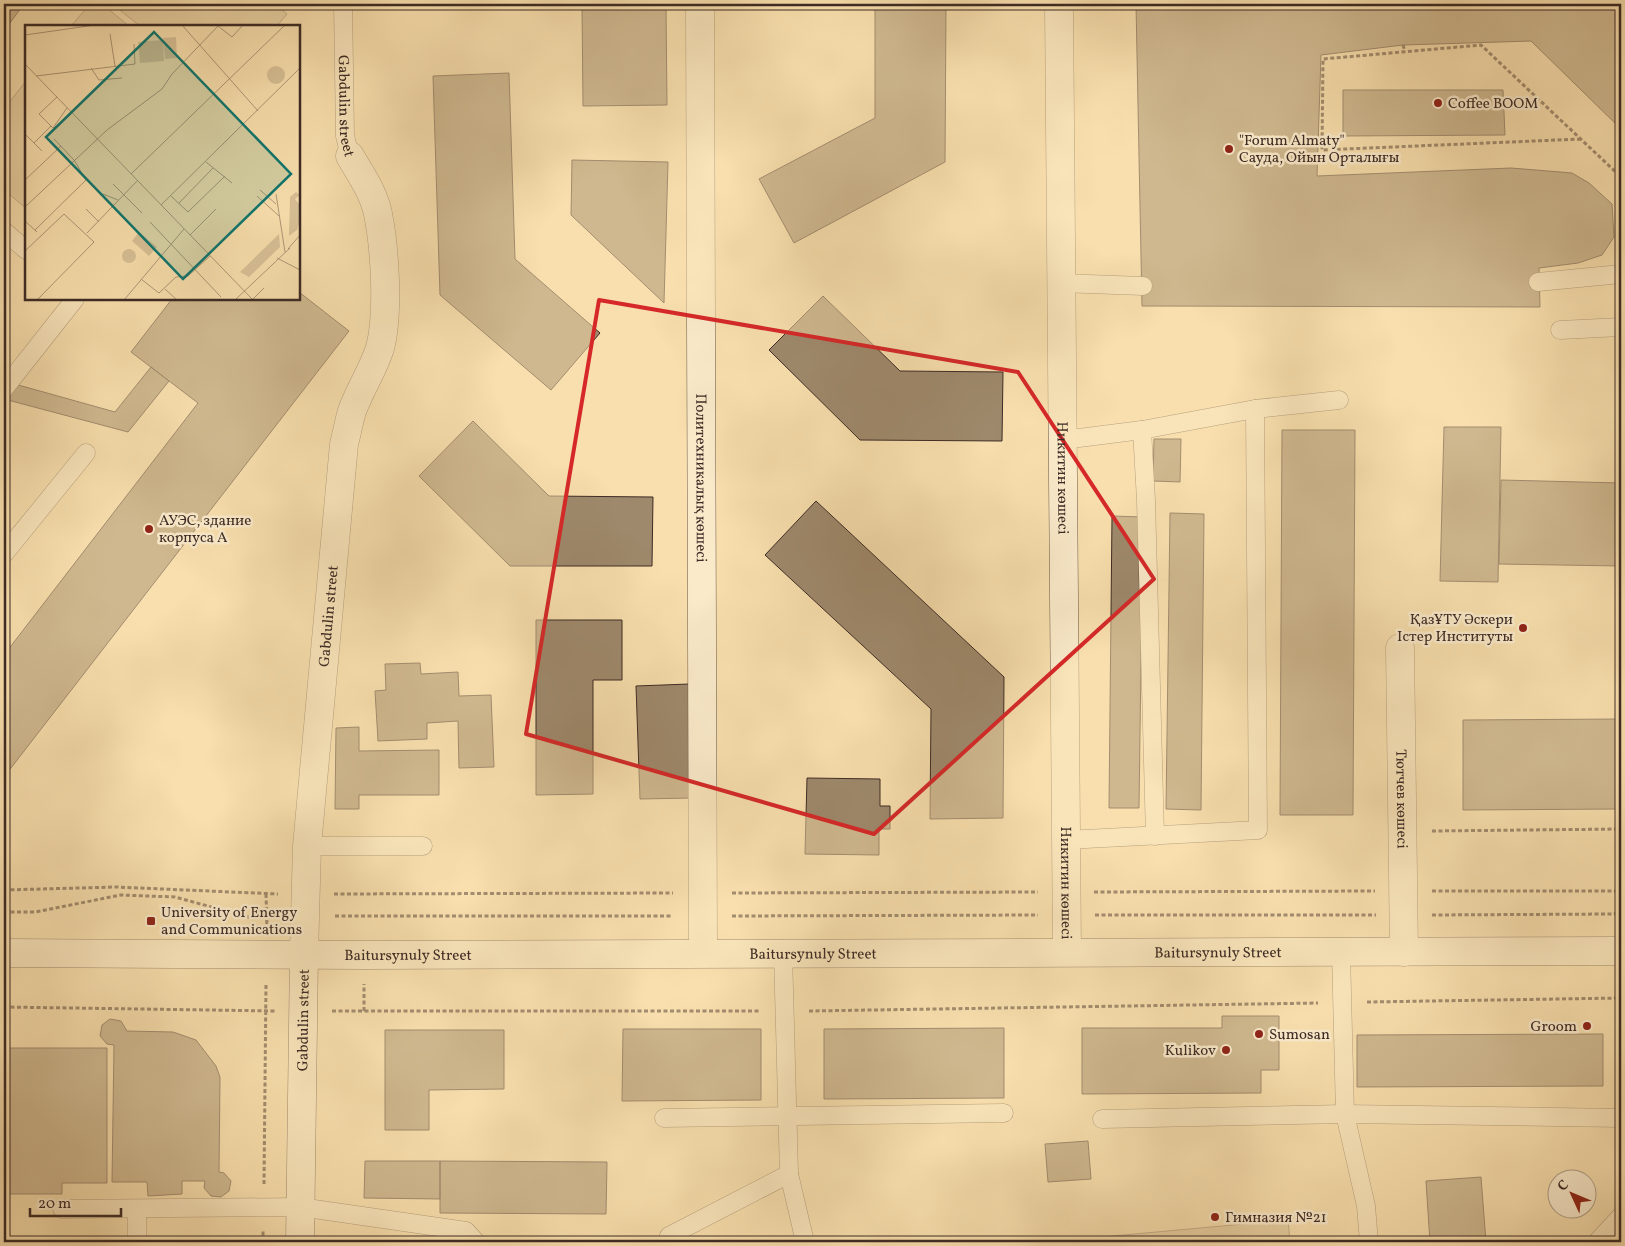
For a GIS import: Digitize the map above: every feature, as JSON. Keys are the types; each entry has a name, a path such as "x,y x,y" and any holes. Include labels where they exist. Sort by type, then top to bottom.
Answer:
{"street":[{"name":"Политехникалық көшесі","path":"700,4 704,953"},
{"name":"Никитин көшесі","path":"1059,4 1067,952"},
{"name":"Gabdulin street","path":"300,1242 302,1011 307,846 344,444 353,410 368,379 380,346 384,316 385,284 378,214 368,187 350,156"},
{"name":"Тютчев көшесі","path":"1400,648 1404,952"},
{"name":"Baitursynuly Street","path":"4,953 1621,951"}],"lane":[{"name":"Gabdulin street","path":"343,4 345,136 350,156"},
{"path":"4,231 25,249"},
{"path":"1538,282 1621,274"},
{"path":"1060,283 1142,286"},
{"path":"4,389 74,300"},
{"path":"1560,330 1621,327"},
{"path":"1063,440 1142,430 1256,409 1339,400"},
{"path":"1066,840 1258,830 1256,409"},
{"path":"1142,430 1146,500 1155,836"},
{"path":"4,554 86,453"},
{"path":"307,846 423,846"},
{"path":"783,952 789,1174 805,1242"},
{"path":"1341,952 1344,1003 1345,1114 1366,1206 1369,1242"},
{"path":"664,1118 786,1115 1004,1114"},
{"path":"1102,1118 1345,1114 1621,1118"},
{"path":"669,1236 789,1174"},
{"path":"62,1209 300,1207 466,1231 476,1242"},
{"path":"137,1208 137,1242"},
{"path":"1597,1242 1621,1216"}],"path":[{"path":"1403,45 1405,50"},
{"path":"1581,139 1322,150 1323,59 1405,50 1482,45 1581,139 1621,177"},
{"path":"1402,831 1621,829"},
{"path":"4,890 116,887 266,894 305,905 1403,903 1614,914 1621,912"},
{"path":"4,912 35,912 130,896 175,897 248,917 267,917 305,905 1403,903 1621,891"},
{"path":"264,1194 266,894"},
{"path":"4,1007 266,1011 785,1011 1621,998"},
{"path":"263,1223 263,1242"}],"highlighted area":[{"path":"599,300 1018,372 1154,579 874,834 526,734"}],"shaded area":[{"path":"90,4 102,4 128,25 72,25"},
{"path":"112,4 275,4 287,14 278,25 139,25"},
{"path":"25,82 25,207 4,190 4,109"},
{"path":"1288,1220 1290,1242 1103,1242 1102,1237"}],"building":[{"path":"4,4 24,4 4,31"},
{"path":"582,4 666,4 667,105 583,106"},
{"path":"875,4 946,4 945,162 794,243 759,179 875,118"},
{"name":"\"Forum Almaty\" Сауда, Ойын Орталығы","path":"1136,4 1621,4 1621,129 1531,41 1403,45 1321,55 1317,176 1511,168 1572,173 1589,183 1612,204 1614,237 1602,255 1578,263 1539,268 1540,307 1142,306"},
{"path":"509,73 515,259 600,333 551,390 440,295 433,76"},
{"path":"1343,90 1503,90 1505,135 1343,136"},
{"path":"572,160 668,162 664,303 571,215"},
{"name":"АУЭС, здание корпуса A","path":"300,293 349,331 4,777 4,655 198,403 131,352 171,300 300,300"},
{"path":"823,296 900,371 1003,372 1002,441 860,440 769,350"},
{"path":"151,367 169,381 128,432 4,399 4,381 115,412"},
{"path":"473,421 549,496 653,497 652,566 510,566 419,476"},
{"path":"1444,427 1501,427 1498,582 1440,581"},
{"path":"1282,430 1355,430 1353,815 1280,815"},
{"path":"1154,439 1181,439 1180,482 1153,481"},
{"path":"1501,480 1621,483 1621,566 1499,564"},
{"path":"816,501 1004,677 1003,818 930,819 931,709 765,555"},
{"path":"1170,513 1204,514 1201,810 1166,809"},
{"path":"1112,516 1143,517 1139,808 1109,808"},
{"path":"536,620 622,620 622,680 593,680 593,794 536,795"},
{"path":"420,663 421,674 458,672 459,696 491,695 494,767 459,768 458,721 427,723 427,739 378,741 375,691 386,690 385,664"},
{"path":"689,684 692,798 640,799 636,686"},
{"path":"1621,719 1621,809 1463,810 1463,720"},
{"path":"359,727 359,751 439,750 439,795 359,795 359,809 335,809 336,728"},
{"path":"807,778 880,779 880,806 890,806 890,829 879,829 879,855 805,854"},
{"path":"1222,1016 1279,1016 1279,1070 1261,1070 1261,1093 1082,1094 1082,1028 1222,1028"},
{"path":"110,1019 121,1021 127,1031 173,1032 196,1040 216,1066 220,1077 219,1172 224,1173 231,1181 229,1191 221,1197 211,1196 204,1188 205,1181 182,1181 182,1194 148,1196 147,1182 112,1182 114,1045 107,1044 100,1036 102,1025"},
{"path":"1004,1028 1004,1098 824,1099 824,1029"},
{"path":"623,1029 761,1029 761,1100 622,1101"},
{"path":"385,1030 504,1030 504,1089 429,1090 429,1130 385,1130"},
{"path":"1603,1034 1603,1086 1357,1087 1357,1035"},
{"path":"7,1048 107,1048 107,1183 62,1183 62,1194 7,1194"},
{"path":"1088,1141 1091,1179 1048,1182 1045,1144"},
{"path":"365,1161 440,1161 440,1199 364,1198"},
{"path":"440,1161 607,1162 606,1214 440,1213"},
{"path":"1481,1177 1486,1242 1430,1242 1426,1181"},
{"path":"441,1238 441,1242 386,1242 386,1239"}],"place":[{"name":"Coffee BOOM","path":"1438,103"},
{"name":"\"Forum Almaty\" Сауда, Ойын Орталығы","path":"1229,149"},
{"name":"АУЭС, здание корпуса A","path":"149,529"},
{"name":"ҚазҰТУ Әскери Істер Институты","path":"1523,628"},
{"name":"University of Energy and Communications","path":"151,921"},
{"name":"Groom","path":"1587,1026"},
{"name":"Sumosan","path":"1259,1034"},
{"name":"Kulikov","path":"1226,1050"},
{"name":"Гимназия №21","path":"1215,1217"}]}
